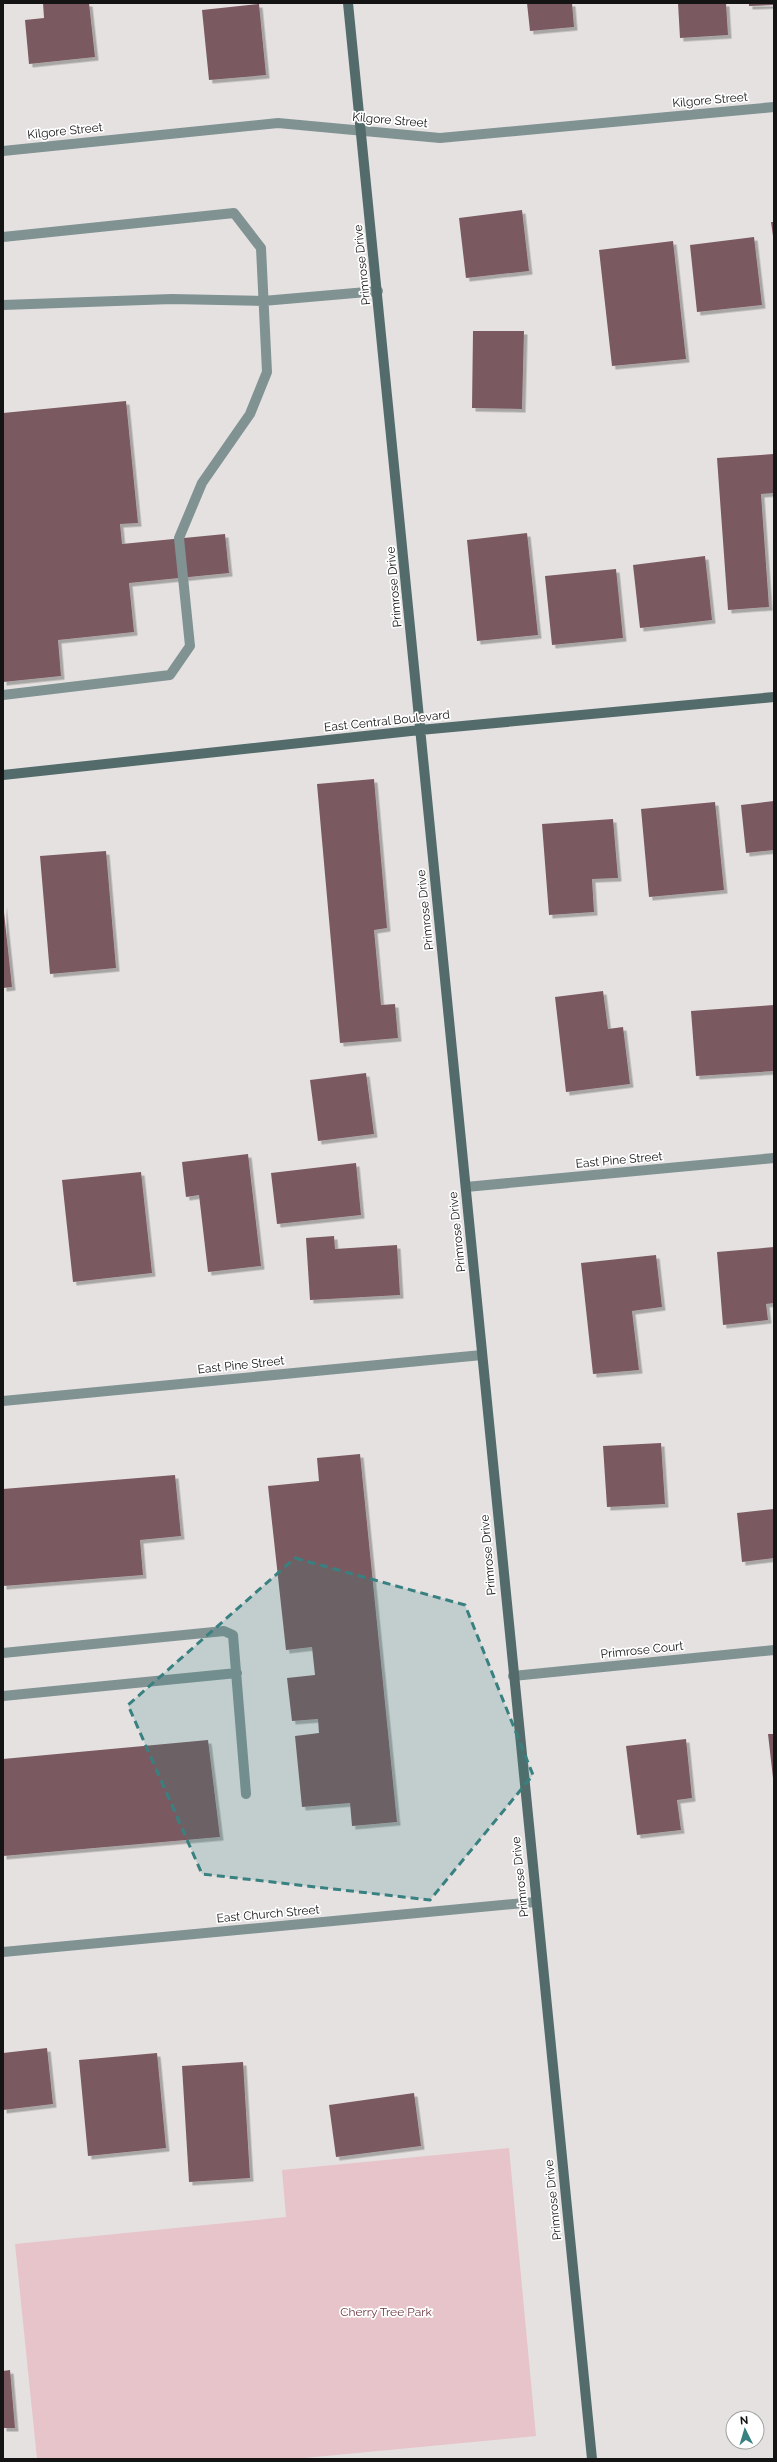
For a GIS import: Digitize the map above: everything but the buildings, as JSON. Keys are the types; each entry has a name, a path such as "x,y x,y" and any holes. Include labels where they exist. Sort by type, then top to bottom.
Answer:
{"street":[{"name":"Primrose Drive","path":"348,3 378,291 535,1902 592,2459"},
{"name":"Kilgore Street","path":"3,151 278,123 440,138 774,107"},
{"path":"3,237 234,213 261,248 262,301 267,372 250,414 202,483 179,538 190,646 170,675 3,695"},
{"path":"3,305 172,298 262,301 378,291"},
{"name":"East Central Boulevard","path":"3,775 420,730 774,697"},
{"name":"East Pine Street","path":"466,1187 774,1158"},
{"name":"East Pine Street","path":"3,1401 482,1355"},
{"path":"3,1653 224,1631 233,1635 246,1794"},
{"name":"Primrose Court","path":"513,1676 774,1650"},
{"path":"3,1696 237,1673"},
{"name":"East Church Street","path":"3,1952 535,1902"}],"highlighted area":[{"path":"295,1558 465,1605 533,1775 430,1900 202,1874 128,1705"}],"green space":[{"name":"Cherry Tree Park","path":"509,2148 536,2436 294,2459 37,2459 15,2244 286,2217 282,2170"}]}
